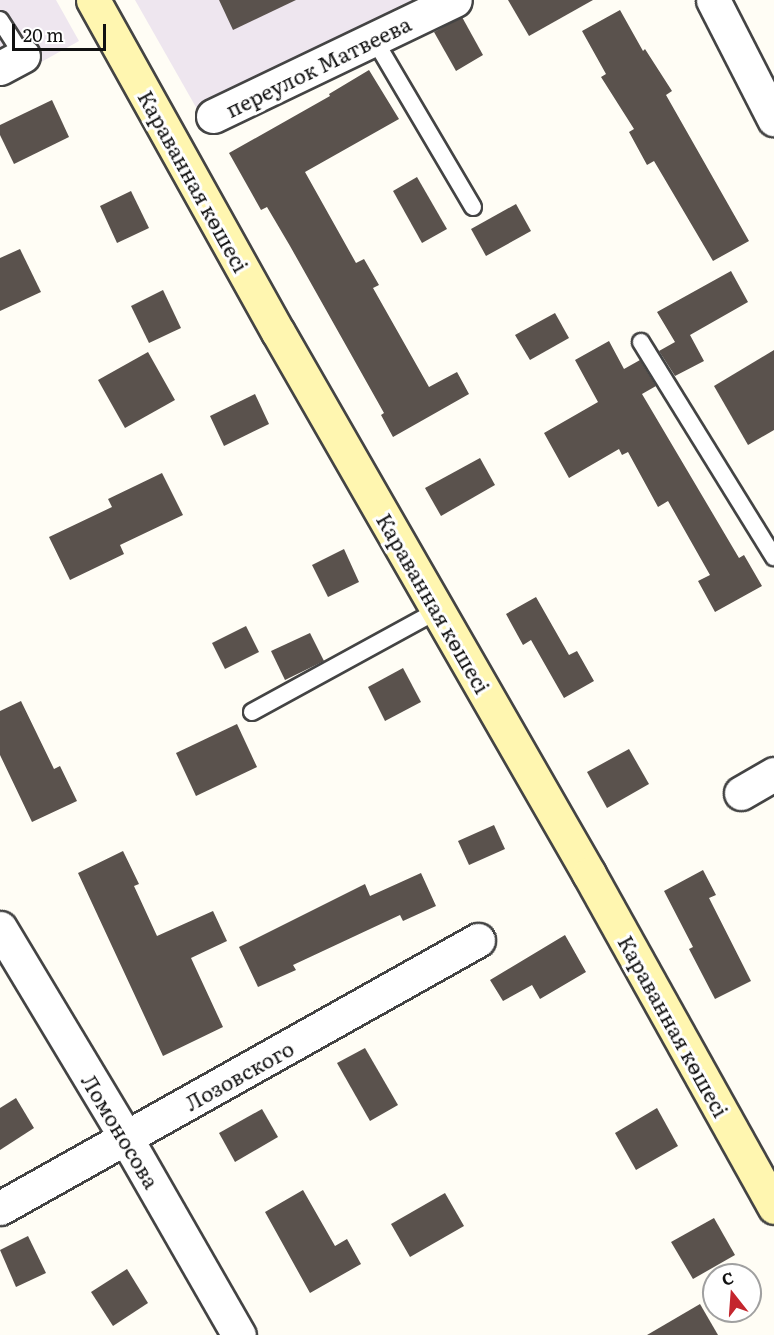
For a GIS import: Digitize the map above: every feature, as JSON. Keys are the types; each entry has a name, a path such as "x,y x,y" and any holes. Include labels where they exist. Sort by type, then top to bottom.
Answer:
{"main road":[{"name":"Караванная көшесі","path":"93,0 589,874 774,1207"}],"street":[{"name":"переулок Матвеева","path":"213,116 455,0"},
{"path":"713,0 772,111"},
{"path":"741,793 774,774"},
{"name":"Ломоносова","path":"0,928 126,1138 239,1335"},
{"name":"Лозовского","path":"0,1208 478,940"}],"lane":[{"path":"0,20 12,62"},
{"path":"374,39 473,207"},
{"path":"641,342 774,557"},
{"path":"252,712 438,609"}],"shaded area":[{"path":"0,0 56,0 79,41 0,85"},
{"path":"135,0 415,0 197,109"}],"building":[{"path":"219,0 296,0 233,30"},
{"path":"508,0 593,0 529,36"},
{"path":"620,10 643,51 645,49 672,91 666,95 749,241 713,261 654,161 647,165 629,132 634,129 601,77 606,74 582,31"},
{"path":"462,17 483,55 456,71 434,32"},
{"path":"369,70 399,119 305,172 356,263 364,259 379,285 373,288 429,387 457,372 469,394 393,437 381,415 384,413 290,246 267,207 261,210 229,153 330,96 329,94"},
{"path":"52,100 69,137 14,164 0,135 0,125"},
{"path":"417,177 447,229 422,243 393,191"},
{"path":"131,191 149,228 117,243 100,206"},
{"path":"516,204 531,231 486,256 471,229"},
{"path":"20,249 41,292 0,311 0,258"},
{"path":"731,271 748,302 690,335 704,361 675,376 659,351 675,342 657,312"},
{"path":"163,290 181,328 149,343 131,306"},
{"path":"555,313 569,338 530,360 515,335"},
{"path":"609,341 624,369 640,360 656,386 642,394 739,558 744,555 762,586 715,612 698,581 710,575 668,501 658,507 628,452 622,455 619,449 569,478 544,433 598,402 575,360"},
{"path":"774,350 774,430 748,445 714,386"},
{"path":"148,352 175,400 125,428 98,380"},
{"path":"255,394 269,424 224,446 210,416"},
{"path":"480,458 495,485 441,516 425,488"},
{"path":"162,473 183,515 120,545 124,554 70,580 49,537 112,507 108,499"},
{"path":"344,549 359,582 328,597 312,565"},
{"path":"536,597 569,655 577,651 594,681 564,698 531,640 523,645 506,614"},
{"path":"246,626 259,652 225,669 212,643"},
{"path":"310,633 324,661 285,680 271,651"},
{"path":"403,668 421,702 385,721 368,687"},
{"path":"21,701 54,769 60,766 77,801 32,822 0,755 0,711"},
{"path":"237,724 257,767 196,796 176,753"},
{"path":"629,749 649,784 607,808 587,772"},
{"path":"494,825 505,849 469,865 458,841"},
{"path":"123,851 139,884 134,886 157,936 213,911 227,941 191,958 223,1027 163,1056 78,873"},
{"path":"703,870 716,895 709,898 751,981 715,999 689,949 693,947 664,891"},
{"path":"421,873 436,906 403,921 400,915 293,965 296,970 258,987 239,947 365,884 370,896"},
{"path":"565,935 586,972 540,999 532,985 503,1001 490,980"},
{"path":"365,1048 398,1105 370,1121 337,1063"},
{"path":"16,1098 34,1128 0,1150 0,1108"},
{"path":"657,1108 678,1146 636,1170 615,1133"},
{"path":"262,1109 278,1137 235,1162 219,1133"},
{"path":"303,1190 335,1246 347,1239 361,1264 310,1293 265,1212"},
{"path":"445,1193 464,1226 410,1257 391,1224"},
{"path":"714,1218 735,1255 721,1263 702,1263 702,1274 693,1279 671,1242"},
{"path":"28,1236 46,1273 16,1287 0,1250"},
{"path":"127,1269 148,1303 113,1326 91,1292"},
{"path":"700,1304 702,1323 711,1323 718,1335 647,1335"}]}
